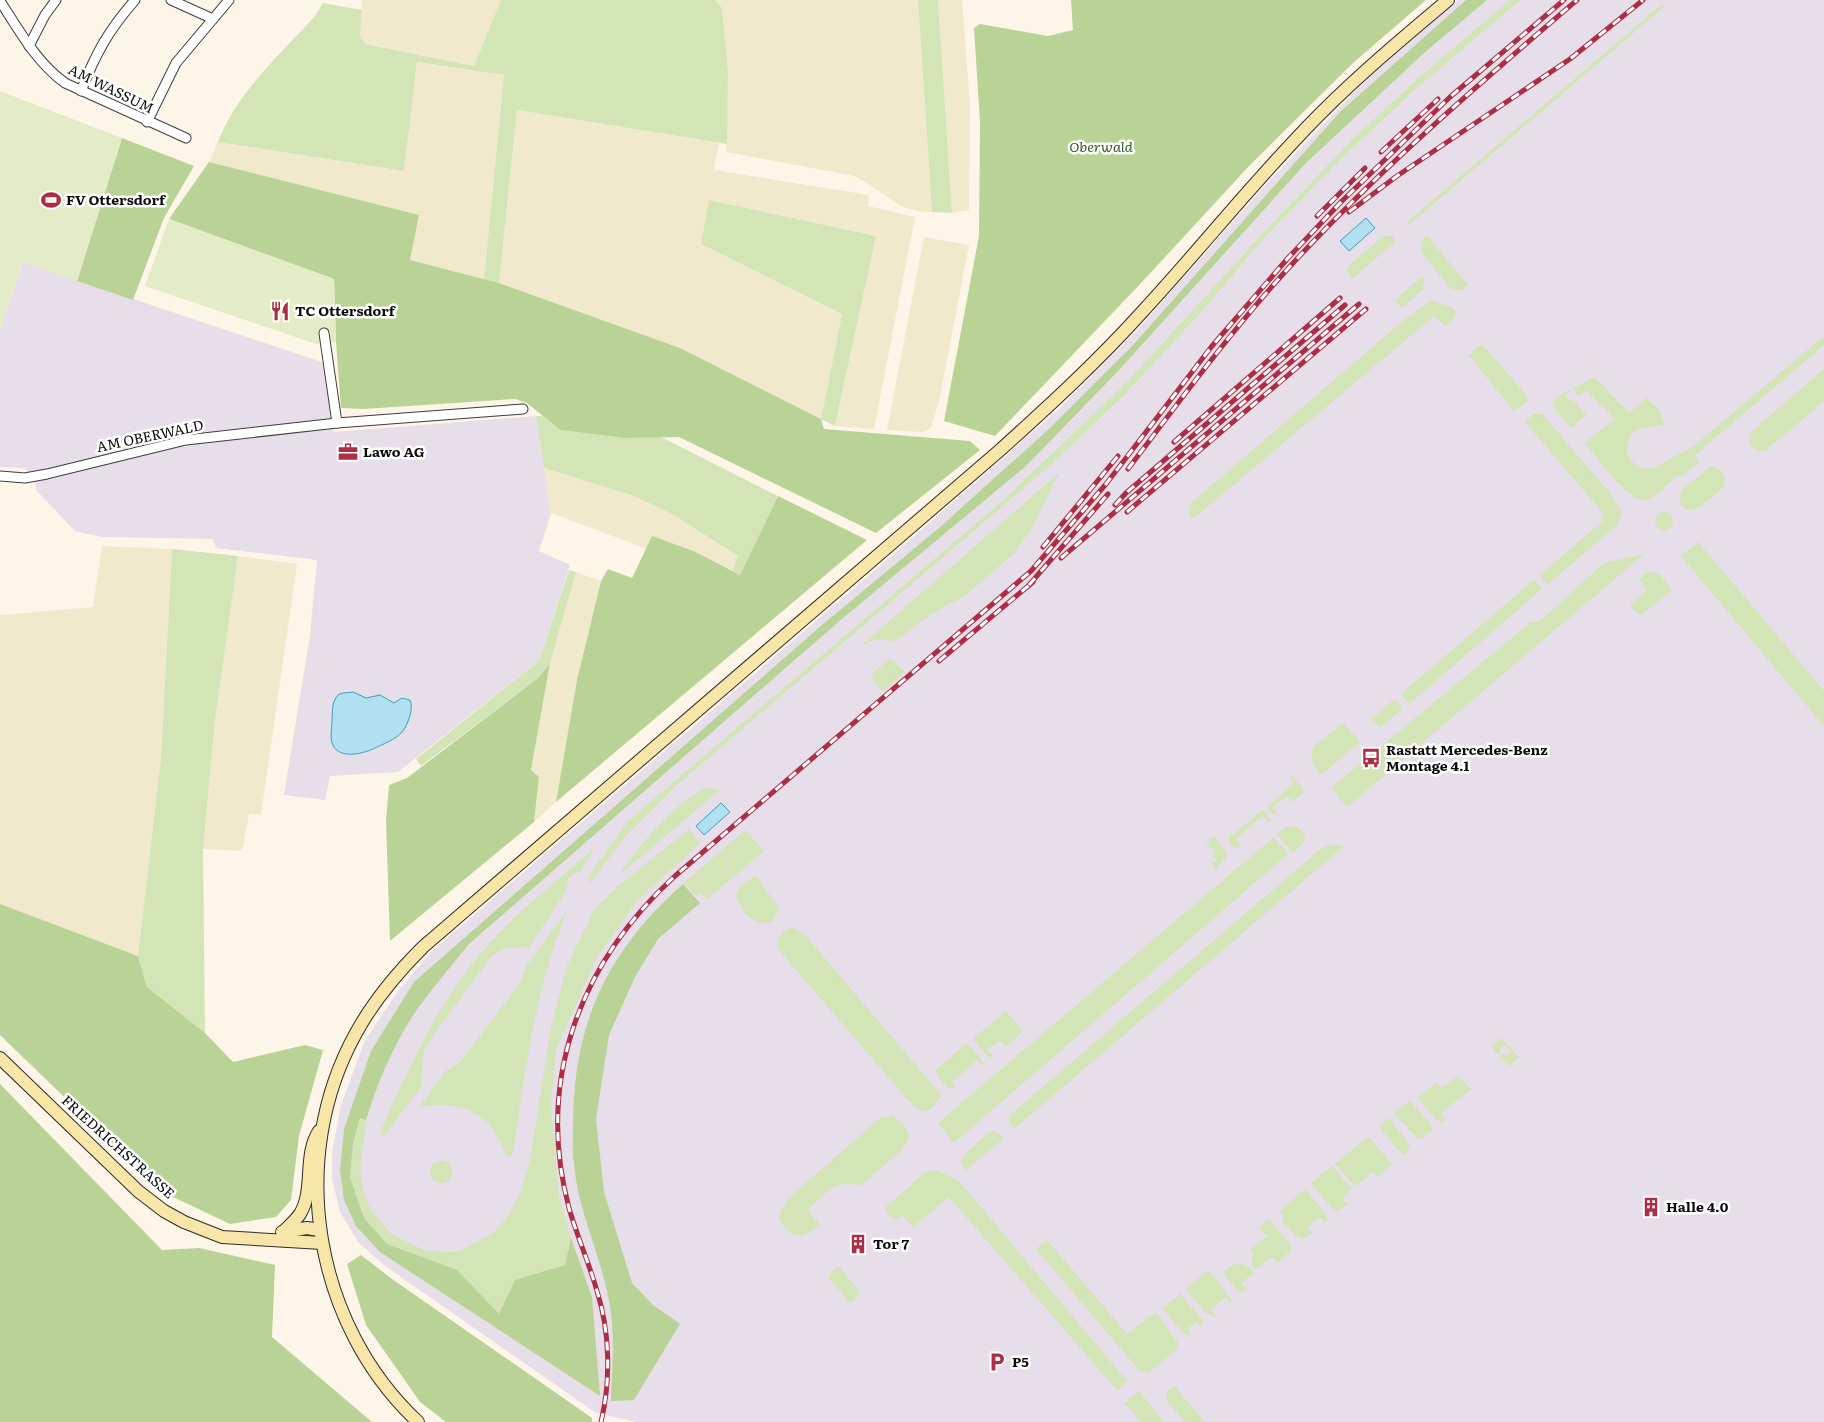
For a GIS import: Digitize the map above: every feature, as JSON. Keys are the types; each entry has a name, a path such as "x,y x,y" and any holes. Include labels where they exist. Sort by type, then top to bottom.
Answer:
{"street":[{"path":"29,46 44,15 56,0"},
{"path":"81,91 97,52 112,26 135,0"},
{"path":"171,0 213,18"},
{"path":"147,122 176,63 229,0"},
{"path":"418,1422 403,1408 378,1378 357,1344 330,1281 319,1230 316,1196 323,1125 341,1065 355,1034 376,1001 397,973 423,947 984,464 1055,400 1143,311 1266,171 1320,114 1362,73 1448,0"},
{"name":"AM WASSUM","path":"0,1 29,46 52,74 81,91 186,138"},
{"path":"324,333 337,423"},
{"name":"AM OBERWALD","path":"0,476 25,478 47,474 186,440 337,423 522,409"},
{"name":"FRIEDRICHSTRASSE","path":"0,1058 138,1191 164,1211 184,1222 222,1237 322,1243"},
{"path":"284,1231 300,1214 304,1205 311,1147 323,1125"},
{"name":"FRIEDRICHSTRASSE","path":"258,1239 284,1231 306,1228 319,1230"}],"shaded area":[{"path":"362,0 501,0 474,66 365,44 360,35"},
{"path":"715,0 918,0 932,212 922,212 903,207 855,176 726,152 728,71 722,8"},
{"path":"938,0 962,0 970,105 969,210 952,213"},
{"path":"1458,0 1824,0 1824,1422 636,1422 596,1413 385,1266 359,1243 340,1212 332,1179 332,1152 341,1105 365,1040 399,990 431,952 895,553 1060,408 1137,330 1271,179 1367,79"},
{"path":"417,62 504,75 484,279 410,260 419,215 209,162 218,142 404,171"},
{"path":"517,110 719,143 714,170 869,195 868,206 915,217 874,429 835,426 876,236 709,200 701,244 842,314 821,419 680,348 499,283"},
{"path":"924,237 969,245 939,402 930,429 922,432 887,430"},
{"path":"23,262 325,363 334,432 536,416 551,513 539,551 570,565 539,661 398,772 330,776 325,800 284,795 310,635 317,560 216,548 213,539 101,537 75,531 36,490 36,485 25,468 0,467 0,328"},
{"path":"544,468 634,496 672,514 738,556 732,570 696,552 652,537 647,549 551,513"},
{"path":"102,546 172,549 161,758 138,956 0,904 0,615 93,607"},
{"path":"238,556 297,564 261,815 249,814 242,851 203,849 215,720"},
{"path":"576,572 601,581 577,680 556,802 534,822 539,777 531,770 550,663"}],"green space":[{"path":"501,0 715,0 722,8 728,71 727,144 517,110 499,283 484,279 504,75 417,62 404,171 218,142 236,107 248,91 315,16 323,3 362,10 360,35 365,44 474,66"},
{"path":"918,0 938,0 952,213 932,212"},
{"name":"Oberwald","path":"1071,0 1426,0 1353,63 1250,165 1143,281 995,436 944,421 979,236 980,122 974,28 980,24 1048,36 1073,30"},
{"path":"1466,0 1487,0 1424,53 1306,163 1120,369 1026,466 843,618 469,944 418,1008 388,1062 366,1120 360,1118 353,1143 350,1177 364,1218 387,1244 457,1270 499,1314 515,1280 565,1265 571,1238 592,1297 600,1396 380,1252 356,1226 344,1200 340,1170 344,1129 371,1051 414,982 822,625 939,528 1050,428 1134,344 1340,112"},
{"path":"1510,0 1520,0 1412,92 1340,160 1266,236 1202,311 1123,396 1054,462 677,785 624,838 590,883 588,877 628,821 1008,496 1132,377 1265,231 1353,139 1414,82"},
{"path":"1662,4 1664,7 1409,225 1406,223"},
{"name":"FV Ottersdorf","path":"0,91 122,138 77,281 23,262 0,328"},
{"path":"122,138 194,166 164,218 133,300 77,281"},
{"path":"209,162 419,215 410,260 499,283 680,348 821,419 824,429 970,441 980,450 876,533 679,437 624,438 560,430 527,403 515,399 364,409 341,408 334,279 169,219"},
{"path":"709,200 876,236 835,426 821,419 842,314 701,244"},
{"path":"169,219 334,279 336,342 316,344 145,286"},
{"path":"1385,235 1392,236 1396,241 1352,279 1346,270 1350,264"},
{"path":"1427,236 1468,285 1462,290 1451,289 1421,252 1422,240"},
{"path":"1420,278 1425,279 1422,290 1402,308 1395,301"},
{"path":"1431,301 1452,307 1457,315 1445,326 1434,316 1193,519 1189,514 1190,504 1405,319"},
{"path":"1824,336 1824,345 1694,456 1699,462 1681,477 1678,475 1647,500 1640,500 1623,488 1585,443 1614,419 1586,390 1578,396 1574,388 1595,377 1629,413 1647,398 1658,409 1665,424 1635,430 1627,447 1629,456 1636,465 1642,469 1656,467 1695,445"},
{"path":"1482,344 1526,395 1527,400 1522,406 1513,410 1469,355"},
{"path":"1824,369 1824,401 1765,451 1756,450 1749,443 1750,433"},
{"path":"1568,390 1570,391 1567,394 1567,399 1574,401 1586,415 1571,428 1555,409 1553,401"},
{"path":"1533,414 1542,414 1609,492 1622,513 1618,524 1547,585 1540,575 1603,521 1601,517 1604,514 1525,422"},
{"path":"536,416 542,416 560,430 624,438 661,437 778,496 740,575 732,570 738,556 672,514 634,496 544,468"},
{"path":"1710,467 1717,468 1722,472 1725,482 1724,486 1707,502 1694,509 1688,509 1683,506 1679,498 1683,489"},
{"path":"1059,473 1030,531 1013,554 966,595 928,616 896,641 876,639 862,645"},
{"path":"778,496 867,540 556,802 577,680 601,581 608,569 632,578 652,536 696,552 740,575"},
{"path":"1660,512 1668,512 1673,517 1671,528 1660,530 1655,525 1655,517"},
{"path":"1698,542 1824,691 1824,726 1681,556"},
{"path":"172,549 238,556 215,720 203,849 205,1033 147,987 138,956 161,758"},
{"path":"1644,554 1347,807 1331,788 1531,622 1539,622 1604,563"},
{"path":"569,570 576,572 550,663 537,679 421,766 416,759 539,661"},
{"path":"1654,572 1661,576 1672,590 1640,616 1630,605 1647,590 1639,579 1645,573"},
{"path":"1534,580 1542,589 1409,704 1401,694"},
{"path":"888,660 893,660 905,672 882,692 872,678 874,672"},
{"path":"550,663 531,770 539,777 534,822 390,941 386,821 389,785 407,778 537,679"},
{"path":"1395,699 1402,709 1380,728 1371,719"},
{"path":"1343,723 1360,742 1321,775 1311,762 1313,747"},
{"path":"1292,776 1304,791 1293,802 1287,796 1273,807 1277,813 1274,815 1267,807 1294,783 1290,777"},
{"path":"706,788 720,790 618,876 646,840 669,815 681,804"},
{"path":"1263,809 1271,820 1268,822 1262,816 1236,839 1241,846 1234,848 1228,840 1229,835 1231,833 1233,835"},
{"path":"1296,826 1304,833 1305,841 1293,853 1277,834 1285,828"},
{"path":"689,829 700,843 637,901 596,959 556,1050 551,1103 559,1198 571,1238 565,1265 515,1280 499,1315 457,1270 387,1244 364,1218 350,1177 353,1143 360,1118 366,1120 360,1170 363,1190 370,1209 392,1235 424,1250 446,1252 459,1251 492,1234 507,1218 521,1192 530,1160 551,1028 567,966 595,909 617,887"},
{"path":"745,830 764,851 707,899 701,893 697,897 684,883"},
{"path":"1214,836 1228,854 1216,868 1211,863 1217,861 1213,854 1215,852 1206,843"},
{"path":"1274,837 1288,854 954,1143 938,1123"},
{"path":"1334,844 1343,847 1014,1129 1010,1123 1009,1116 1322,848"},
{"path":"594,849 580,872 573,873 568,879 566,891 529,947 504,948 492,956 434,1034 425,1047 421,1087 383,1137 381,1131 420,1046 456,986 483,950 513,919"},
{"path":"755,876 776,903 779,910 771,922 759,922 749,917 741,908 736,896 740,887"},
{"path":"683,884 700,903 658,939 635,977 609,1035 596,1119 604,1192 632,1283 653,1305 680,1324 634,1400 611,1401 612,1322 604,1279 576,1181 573,1159 575,1089 580,1055 588,1022 600,992 615,963 656,909"},
{"path":"0,904 138,956 147,987 205,1033 233,1062 305,1045 323,1050 299,1136 291,1200 276,1217 230,1224 171,1196 116,1147 0,1035"},
{"path":"567,911 547,971 532,1031 513,1154 510,1157 506,1155 492,1129 473,1112 448,1105 419,1107 446,1071 460,1062 520,983 527,965"},
{"path":"793,928 804,934 942,1096 928,1111 918,1110 910,1102 779,950 777,941 780,936 785,931"},
{"path":"1006,1011 1023,1031 1006,1047 1000,1040 987,1049 993,1056 989,1058 973,1039"},
{"path":"1501,1038 1519,1057 1510,1066 1500,1057 1502,1054 1509,1055 1511,1051 1505,1045 1502,1046 1499,1055 1491,1046"},
{"path":"967,1043 984,1063 982,1066 977,1060 952,1082 956,1088 947,1088 935,1071"},
{"path":"1458,1076 1471,1089 1441,1113 1445,1120 1442,1122 1436,1120 1418,1098 1436,1083 1442,1088"},
{"path":"0,1084 162,1250 199,1248 275,1265 272,1337 372,1422 0,1422"},
{"path":"1410,1101 1432,1126 1432,1131 1421,1139 1416,1137 1394,1113"},
{"path":"892,1116 904,1125 909,1136 903,1149 860,1186 844,1184 831,1189 819,1199 807,1210 820,1225 814,1230 803,1235 793,1234 788,1231 779,1219 782,1209 789,1198 880,1118"},
{"path":"1389,1118 1410,1145 1404,1156 1379,1127"},
{"path":"993,1131 1004,1138 965,1171 961,1161 965,1154 988,1133"},
{"path":"1368,1137 1392,1164 1378,1177 1372,1172 1355,1186 1335,1164"},
{"path":"441,1161 449,1164 452,1172 449,1180 441,1183 433,1180 430,1172 433,1164"},
{"path":"1332,1166 1352,1189 1342,1197 1347,1204 1338,1211 1332,1208 1311,1183"},
{"path":"936,1170 958,1180 1127,1381 1117,1390 949,1197 913,1227 903,1216 897,1219 890,1216 885,1208 927,1171"},
{"path":"1305,1189 1324,1212 1327,1220 1325,1223 1319,1217 1308,1227 1312,1233 1302,1239 1297,1237 1283,1222 1283,1215 1280,1211"},
{"path":"1269,1219 1292,1247 1278,1263 1272,1257 1257,1269 1252,1265 1253,1254 1250,1250 1267,1236 1259,1228"},
{"path":"1047,1240 1127,1334 1156,1312 1178,1343 1176,1350 1148,1373 1140,1371 1036,1249"},
{"path":"361,1255 392,1279 592,1418 592,1422 446,1422 420,1402 366,1325 347,1264"},
{"path":"1236,1263 1249,1267 1254,1273 1241,1283 1246,1289 1241,1292 1235,1288 1223,1273"},
{"path":"838,1266 860,1292 855,1300 850,1303 828,1277"},
{"path":"1208,1270 1231,1299 1231,1304 1225,1297 1211,1309 1216,1317 1205,1312 1186,1289"},
{"path":"1180,1294 1203,1320 1202,1327 1196,1322 1187,1329 1192,1336 1184,1334 1163,1309"},
{"path":"1174,1386 1205,1422 1185,1422 1166,1400 1167,1393"},
{"path":"1139,1391 1164,1422 1141,1422 1125,1403"}],"water":[{"path":"1366,218 1375,228 1349,251 1340,241"},
{"path":"353,692 366,698 380,695 394,703 402,698 410,700 410,716 402,732 389,742 362,753 344,754 339,752 332,743 331,738 334,701 340,694"},
{"path":"721,803 730,812 704,835 696,826"}],"railway":[{"path":"601,1422 608,1373 605,1323 594,1281 569,1208 560,1161 558,1114 563,1070 574,1027 591,986 614,947 642,910 675,876 1031,571 1106,484 1212,346 1288,258 1342,201 1450,97 1564,0"},
{"path":"1128,469 1250,312 1327,227 1432,127 1577,0"},
{"path":"1349,212 1397,176 1570,59 1643,0"},
{"path":"1381,152 1438,99"},
{"path":"1317,216 1365,168"},
{"path":"1174,442 1340,298"},
{"path":"1061,558 1359,304"},
{"path":"1115,505 1126,493 1345,305"},
{"path":"1127,512 1366,309"},
{"path":"1043,547 1118,456"},
{"path":"1029,585 1108,494"},
{"path":"939,661 1033,582"}],"place":[{"name":"FV Ottersdorf","path":"51,200"},
{"name":"TC Ottersdorf","path":"280,311"},
{"name":"Lawo AG","path":"348,452"},
{"name":"Rastatt Mercedes-Benz Montage 4.1","path":"1371,758"},
{"name":"Halle 4.0","path":"1651,1207"},
{"name":"Tor 7","path":"858,1244"},
{"name":"P5","path":"997,1362"}]}
